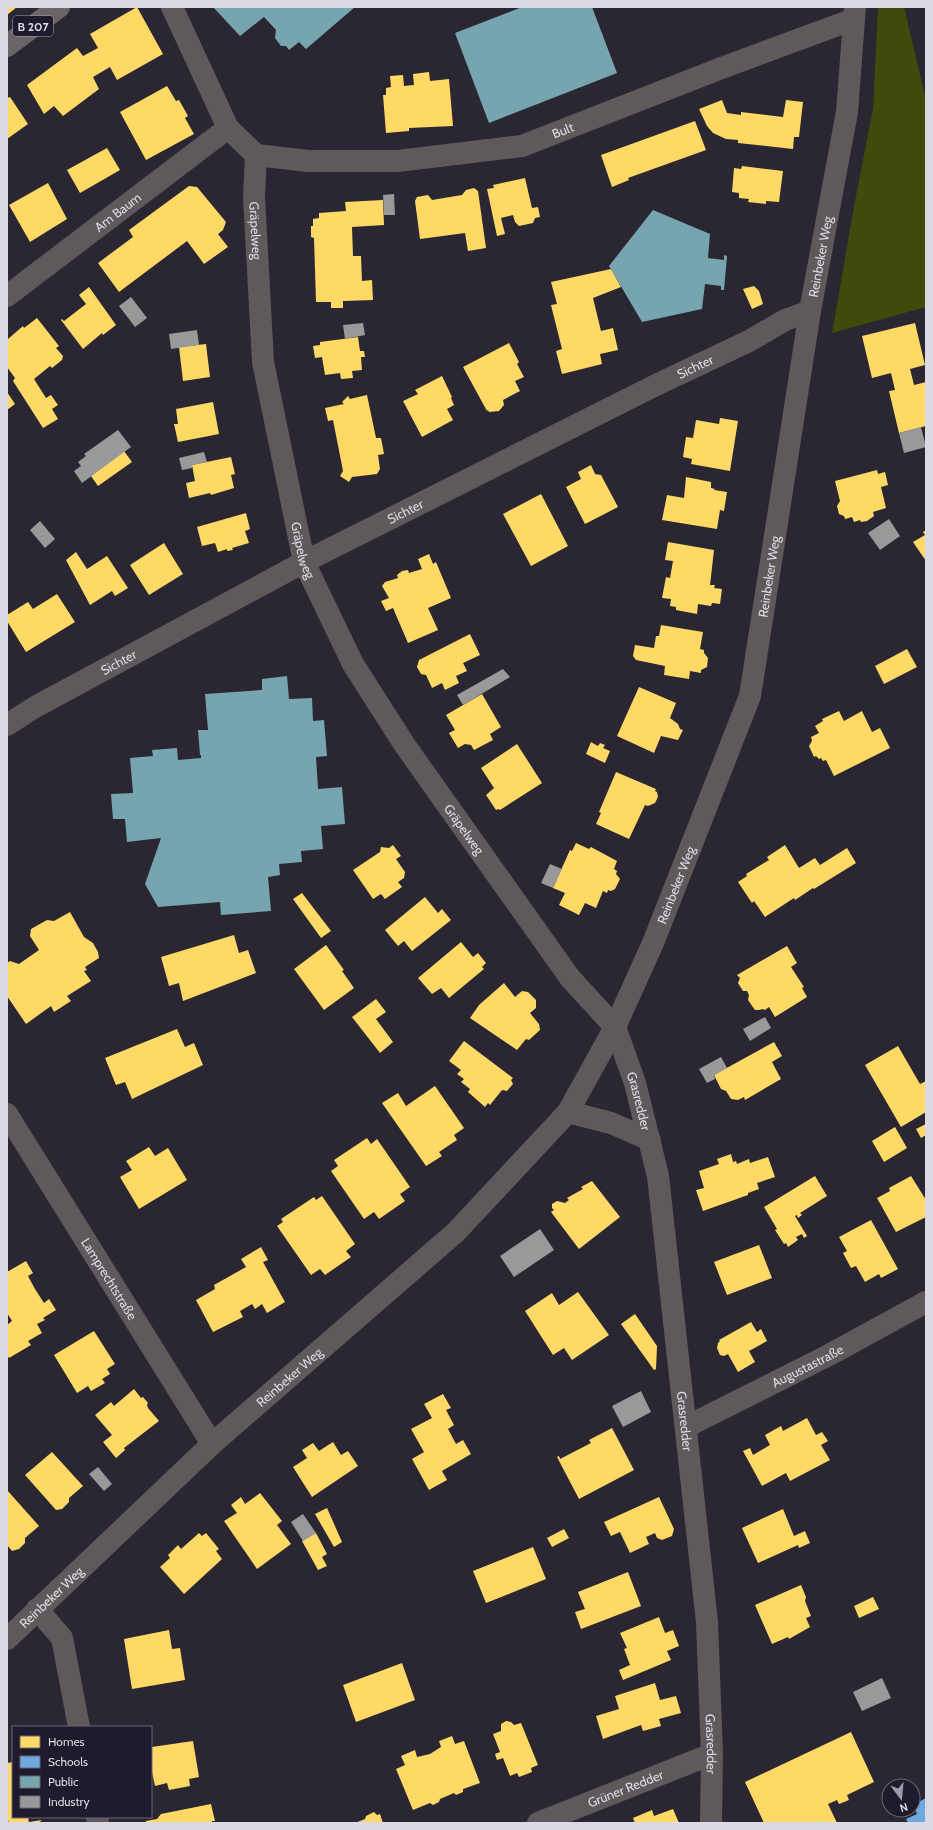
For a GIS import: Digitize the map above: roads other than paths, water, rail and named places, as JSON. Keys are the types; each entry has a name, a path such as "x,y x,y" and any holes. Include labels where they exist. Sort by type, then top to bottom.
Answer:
{"main road":[{"name":"B 207","path":"7,46 59,7"}],"street":[{"path":"172,7 228,128 256,155"},
{"name":"Bult","path":"256,155 308,161 398,161 522,146 719,69 855,13"},
{"name":"Reinbeker Weg","path":"7,1639 212,1444 456,1232 568,1112 615,1027 655,937 750,696 810,311 847,112 855,13"},
{"name":"Am Baum","path":"7,296 228,128"},
{"name":"Gräpelweg","path":"256,155 254,198 263,362 304,562 353,664 404,744 570,978 615,1027"},
{"name":"Sichter","path":"7,725 41,703 304,562 656,385 749,341 785,320 810,311"},
{"name":"Grasredder","path":"615,1027 635,1083 658,1176 707,1622 712,1754 712,1823"},
{"path":"568,1112 611,1123 650,1140"},
{"name":"Lamprechtstraße","path":"7,1114 212,1444"},
{"name":"Augustastraße","path":"686,1427 829,1355 926,1302"},
{"path":"37,1609 62,1638 79,1726"},
{"name":"Grüner Redder","path":"538,1823 712,1754"}]}
